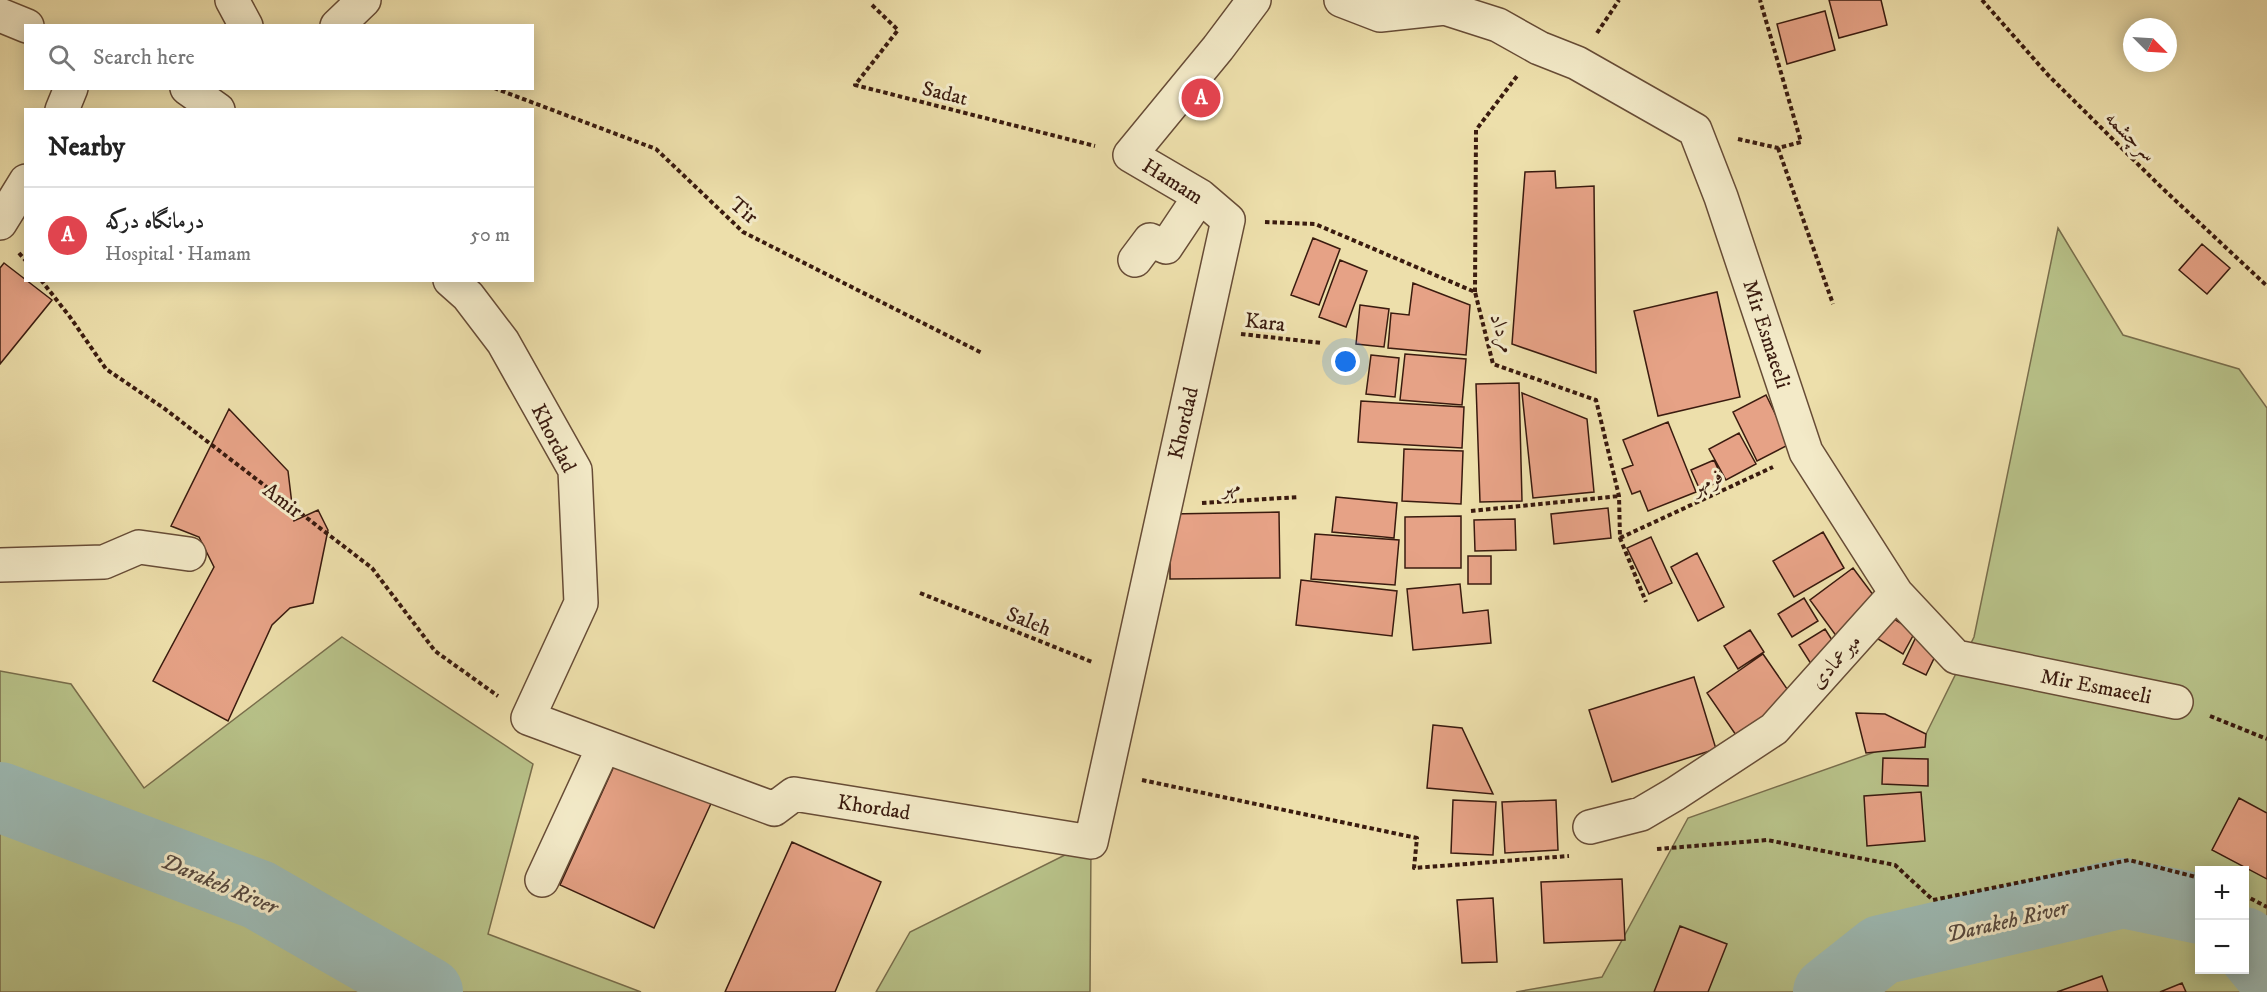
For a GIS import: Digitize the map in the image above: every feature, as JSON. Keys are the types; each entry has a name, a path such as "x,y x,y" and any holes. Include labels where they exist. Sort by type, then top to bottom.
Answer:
{"street":[{"path":"232,0 245,24"},
{"path":"339,24 364,0"},
{"name":"Hamam","path":"1228,220 1200,196 1130,155 1218,48 1254,0"},
{"path":"1341,0 1380,15 1445,8 1498,25 1539,48 1577,63 1695,130"},
{"path":"0,15 24,25"},
{"path":"63,108 70,90"},
{"path":"190,90 215,108"},
{"name":"Mir Esmaeeli","path":"1695,130 1721,197 1806,452 1896,593 1956,657 2176,702"},
{"path":"0,223 24,184"},
{"path":"1135,260 1150,240 1166,247 1200,196"},
{"name":"Khordad","path":"452,282 468,296 503,342 575,470 581,603 528,718 774,808 794,794 1091,842 1228,220"},
{"path":"0,565 104,562 139,547 189,554"},
{"name":"میرعمادی","path":"1585,841 1675,795 1774,729 1896,593"},
{"path":"542,880 604,746"}],"path":[{"path":"1695,130 1778,148 1801,142 1760,0"},
{"name":"سرچشمه","path":"1982,0 2056,83 2160,186 2267,286"},
{"name":"Sadat","path":"872,5 898,30 855,86 1130,155"},
{"path":"1475,292 1476,130 1539,48"},
{"name":"Tir","path":"499,90 656,149 743,232 982,353"},
{"path":"1778,148 1833,304"},
{"name":"مرداد","path":"1228,220 1315,224 1475,292 1493,363 1596,400 1619,496 1620,538 1646,602"},
{"name":"Amir","path":"43,282 106,369 165,409 372,567 435,651 528,718"},
{"name":"Kara","path":"1204,330 1322,343"},
{"name":"فرمهر","path":"1620,538 1806,452"},
{"path":"1472,511 1619,496"},
{"name":"مهر","path":"1165,506 1299,497"},
{"name":"Saleh","path":"920,593 1127,676"},
{"path":"2176,702 2267,739"},
{"path":"1106,773 1417,838 1414,868 1585,841"},
{"path":"1652,849 1767,840 1895,865 1933,900 2129,860 2195,877"},
{"path":"2249,898 2267,907"}],"green space":[{"path":"2058,228 2123,335 2239,369 2267,408 2267,992 1516,992 1602,977 1688,818 1926,734 1974,637"},
{"path":"342,637 533,764 488,934 641,992 0,992 0,671 71,684 144,788"},
{"path":"1091,842 1090,992 876,992 910,932"}],"building":[{"path":"1829,0 1881,0 1887,25 1839,38"},
{"path":"1825,11 1835,50 1787,64 1777,24"},
{"path":"1555,171 1556,188 1594,186 1596,373 1512,344 1525,172"},
{"path":"1313,238 1340,249 1319,305 1291,295"},
{"path":"2202,244 2230,268 2207,294 2179,270"},
{"path":"1340,260 1367,271 1346,327 1319,317"},
{"path":"4,263 24,278 24,282 29,282 52,300 0,364 0,268"},
{"path":"1413,283 1470,305 1466,355 1388,348 1391,313 1409,315"},
{"path":"1717,292 1740,397 1658,416 1634,311"},
{"path":"1360,305 1389,309 1384,347 1356,344"},
{"path":"1405,354 1466,359 1462,405 1400,400"},
{"path":"1371,355 1399,358 1395,397 1366,394"},
{"path":"1519,383 1522,501 1480,502 1476,384"},
{"path":"1522,393 1587,419 1594,492 1533,498"},
{"path":"1766,395 1790,444 1757,461 1733,412"},
{"path":"1361,401 1464,407 1462,448 1358,442"},
{"path":"229,409 288,471 294,521 318,510 328,530 313,603 290,608 272,625 228,721 153,681 214,567 199,537 171,526"},
{"path":"1668,422 1696,492 1648,511 1640,491 1632,494 1622,469 1633,465 1623,440"},
{"path":"1739,433 1756,464 1726,480 1709,449"},
{"path":"1404,449 1463,451 1461,504 1402,501"},
{"path":"1714,460 1723,480 1700,490 1691,470"},
{"path":"1336,497 1397,503 1394,538 1332,532"},
{"path":"1608,508 1611,538 1554,544 1551,514"},
{"path":"1279,512 1280,578 1170,579 1170,514"},
{"path":"1461,516 1461,568 1405,568 1405,517"},
{"path":"1515,519 1516,550 1475,551 1474,520"},
{"path":"1823,532 1844,568 1794,597 1773,561"},
{"path":"1315,534 1399,540 1395,585 1311,579"},
{"path":"1651,537 1672,583 1649,594 1627,548"},
{"path":"1697,553 1724,607 1698,621 1671,567"},
{"path":"1468,556 1491,556 1491,584 1468,584"},
{"path":"1853,568 1880,604 1837,637 1810,600"},
{"path":"1301,580 1397,591 1392,636 1296,625"},
{"path":"1460,584 1463,613 1488,610 1491,643 1413,650 1407,589"},
{"path":"1804,598 1818,621 1792,637 1778,614"},
{"path":"1886,614 1915,632 1903,654 1873,636"},
{"path":"1825,629 1839,651 1813,667 1799,645"},
{"path":"1750,630 1764,652 1738,669 1724,646"},
{"path":"1916,637 1939,648 1926,675 1903,664"},
{"path":"1763,654 1794,699 1738,738 1707,693"},
{"path":"1694,677 1716,749 1612,782 1589,710"},
{"path":"1856,713 1885,714 1926,734 1925,747 1866,753"},
{"path":"1433,725 1462,728 1493,794 1427,788"},
{"path":"619,755 714,797 654,928 560,885"},
{"path":"1883,758 1928,759 1928,786 1882,784"},
{"path":"1921,792 1925,841 1867,846 1864,796"},
{"path":"2239,798 2267,813 2267,879 2249,870 2249,866 2242,866 2212,850"},
{"path":"1453,800 1496,802 1493,855 1451,853"},
{"path":"1556,800 1558,850 1505,853 1502,802"},
{"path":"792,842 881,882 835,992 725,992"},
{"path":"1622,879 1625,940 1544,943 1541,882"},
{"path":"1493,898 1497,962 1462,963 1457,900"},
{"path":"1680,926 1727,944 1708,992 1654,992"},
{"path":"2102,976 2108,992 2057,992"},
{"path":"2182,983 2186,992 2160,992"}],"waterway":[{"name":"Darakeh River","path":"0,797 259,895 428,992"},
{"name":"Darakeh River","path":"1828,992 1881,950 2123,893 2195,908"},
{"name":"Darakeh River","path":"2249,948 2267,970"}],"place":[{"name":"درمانگاه درکه","path":"1201,98"}]}
